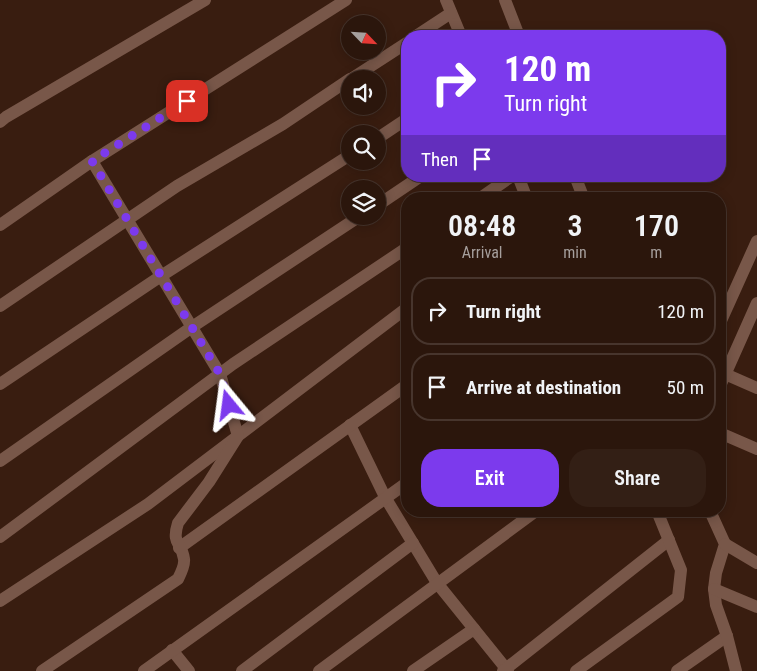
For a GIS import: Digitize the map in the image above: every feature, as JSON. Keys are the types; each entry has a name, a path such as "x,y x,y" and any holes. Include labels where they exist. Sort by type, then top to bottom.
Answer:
{"street":[{"path":"0,122 205,0"},
{"path":"0,225 92,161 346,0"},
{"path":"446,0 458,30"},
{"path":"505,0 518,30"},
{"path":"425,30 451,13"},
{"path":"364,70 401,46"},
{"path":"0,306 177,186 283,124 341,85"},
{"path":"386,133 401,123"},
{"path":"42,671 178,578 185,558 175,540 175,531 178,523 210,482 238,436 220,374 92,161"},
{"path":"0,384 161,276 341,161"},
{"path":"386,200 412,182"},
{"path":"489,192 503,182"},
{"path":"0,460 192,327 346,225"},
{"path":"726,310 757,241"},
{"path":"0,537 220,374 401,252"},
{"path":"726,374 753,323 757,303"},
{"path":"0,601 148,504 401,313"},
{"path":"726,381 757,388"},
{"path":"180,548 401,389"},
{"path":"350,425 385,497 437,583 505,670 669,540"},
{"path":"726,436 757,449"},
{"path":"144,671 401,487"},
{"path":"319,671 528,517"},
{"path":"576,671 678,597 681,570 659,517"},
{"path":"713,517 725,544 757,563"},
{"path":"242,671 413,543"},
{"path":"725,544 716,573 714,589 716,605 727,636 736,671"},
{"path":"714,589 757,607"},
{"path":"413,671 474,629"},
{"path":"677,671 727,636"},
{"path":"172,650 189,671"}],"route":[{"path":"187,101 92,161 220,374 229,405"}]}
